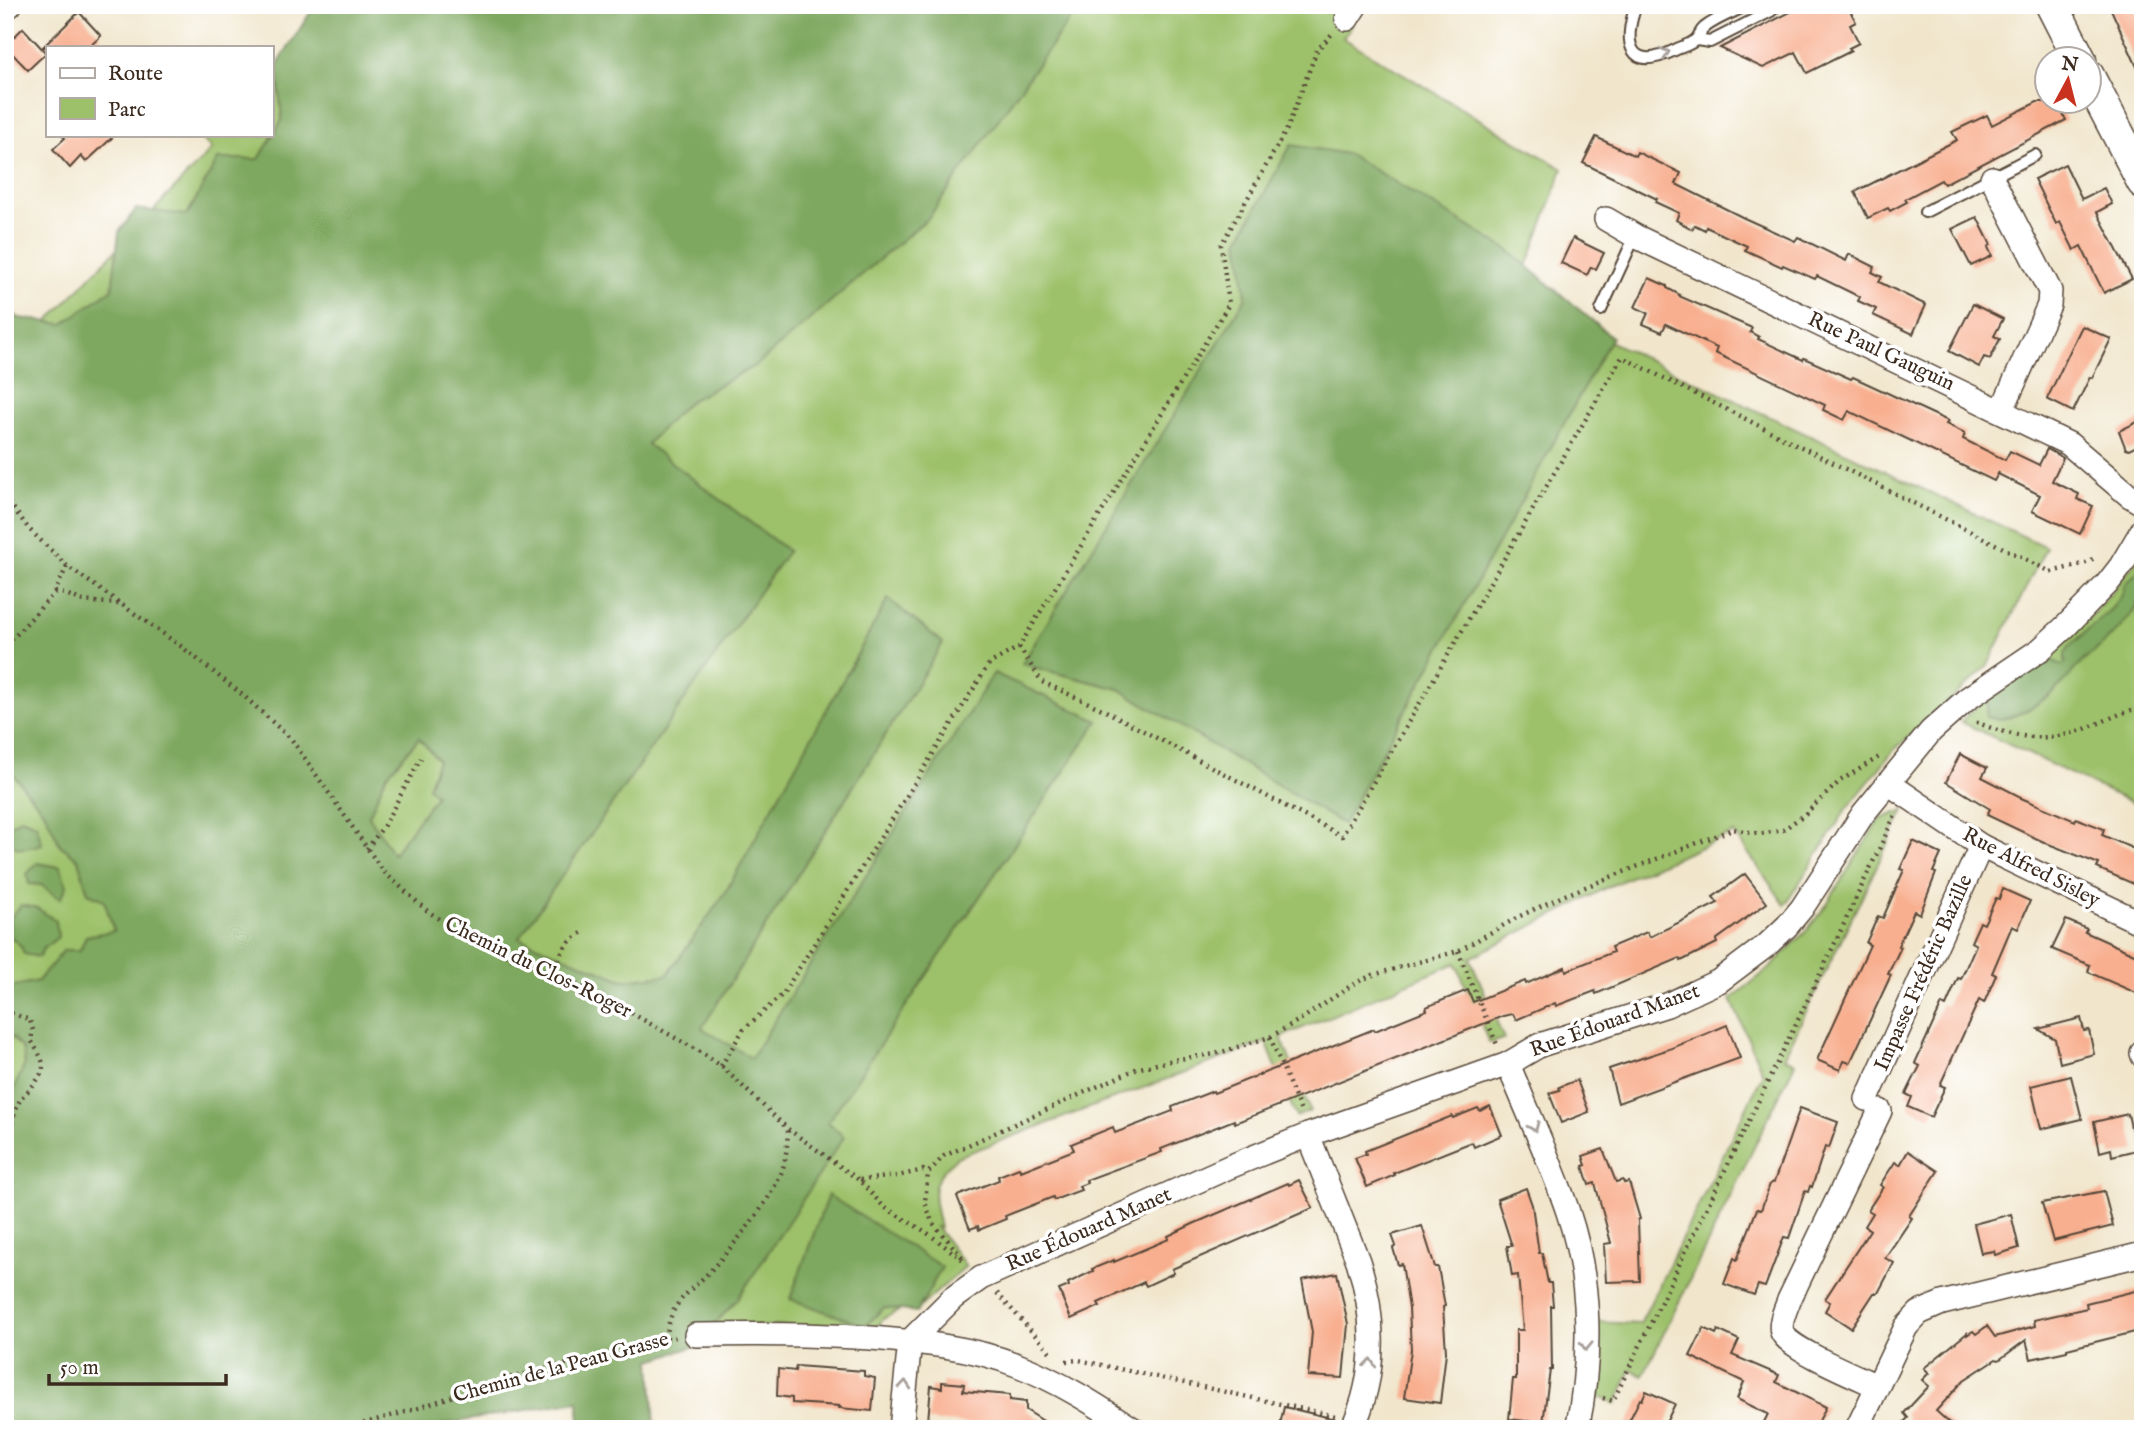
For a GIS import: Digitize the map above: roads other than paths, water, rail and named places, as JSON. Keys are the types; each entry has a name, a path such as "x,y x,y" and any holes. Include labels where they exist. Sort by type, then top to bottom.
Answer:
{"main road":[{"path":"2052,5 2073,46"},
{"path":"2102,103 2143,182"}],"street":[{"path":"5,9 10,5"},
{"path":"1992,178 2050,291 2049,305 2002,410"},
{"name":"Rue Paul Gauguin","path":"1606,219 1635,236 2069,444 2143,504"},
{"name":"Rue Édouard Manet","path":"910,1341 975,1271 1308,1135 1508,1064 1540,1045 1667,1005 1719,981 1768,945 1802,908 1863,814 1931,732 1967,699 2041,649 2087,607 2121,566 2143,529"},
{"name":"Rue Alfred Sisley","path":"1888,783 1980,846 2143,924"},
{"name":"Impasse Frédéric Bazille","path":"1877,1386 1794,1346 1783,1335 1782,1327 1789,1300 1980,846"},
{"path":"1508,1064 1569,1214 1575,1238 1587,1341 1577,1429"},
{"path":"1308,1135 1358,1261 1369,1307 1372,1335 1370,1372 1354,1425"},
{"path":"1857,1429 1906,1327 1919,1312 1942,1303 2143,1254"},
{"name":"Chemin de la Peau Grasse","path":"696,1335 814,1334 910,1341"},
{"path":"901,1429 910,1341 965,1350 1017,1365 1077,1394 1133,1429"}],"lane":[{"path":"1636,5 1629,46 1633,52 1647,58 1656,58 1696,40 1710,42 1771,11 1777,5"},
{"path":"1696,40 1703,29 1748,5"},
{"path":"1925,212 2035,155"},
{"path":"1601,310 1635,236"}]}
